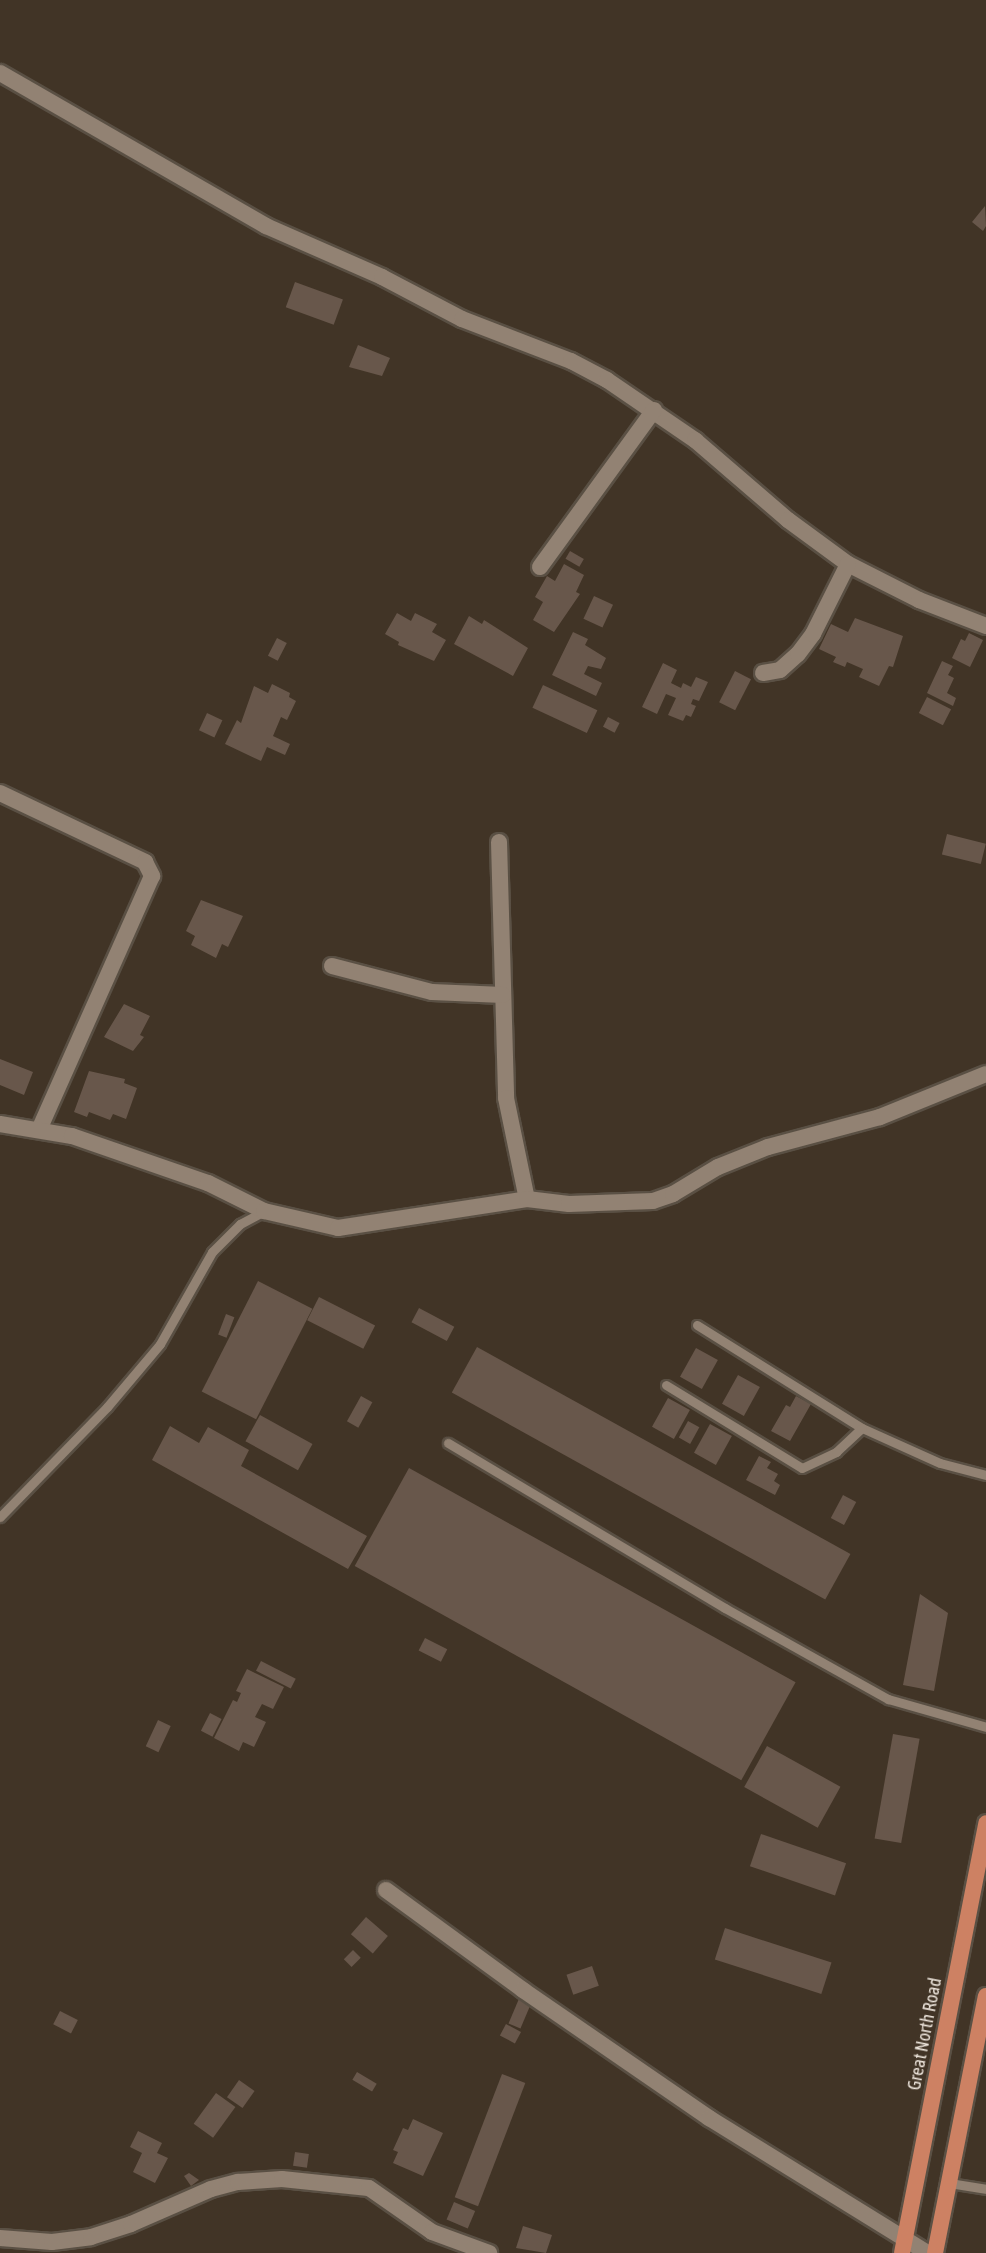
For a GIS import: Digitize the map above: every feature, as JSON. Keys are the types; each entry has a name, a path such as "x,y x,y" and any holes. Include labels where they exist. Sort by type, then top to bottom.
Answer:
{"highway":[{"name":"Great North Road","path":"903,2246 986,1823"},
{"path":"935,2253 986,1996"}],"street":[{"path":"0,74 266,226 382,277 462,319 571,361 654,410 848,564 919,600 986,626"},
{"path":"540,567 654,410"},
{"path":"763,673 780,670 798,654 813,634 848,564"},
{"path":"0,793 145,862 152,876 39,1130"},
{"path":"500,842 506,1098 527,1199"},
{"path":"332,966 432,992 503,995"},
{"path":"0,1124 72,1137 208,1183 264,1211 338,1228 527,1199 569,1204 653,1201 673,1194 718,1167 768,1147 880,1117 986,1074"},
{"path":"386,1890 523,1990 709,2118 903,2246 928,2253"},
{"path":"60,2253 91,2236 238,2182 326,2181 369,2188 432,2232 489,2253"},
{"path":"0,2238 52,2242 91,2236"}],"lane":[{"path":"0,1517 99,1416 160,1344 212,1252 240,1224 264,1211"},
{"path":"697,1325 862,1428 940,1463 986,1475"},
{"path":"666,1385 802,1467 836,1452 862,1428"},
{"path":"448,1443 725,1608 888,1699 986,1727"},
{"path":"949,2183 986,2189"}],"building":[{"path":"985,206 986,226 983,231 972,222"},
{"path":"295,282 343,299 334,325 286,307"},
{"path":"358,345 390,358 382,376 349,367"},
{"path":"570,551 584,559 579,567 566,559"},
{"path":"564,564 584,575 576,592 580,594 554,632 533,620 543,602 535,597 547,576 555,581"},
{"path":"594,596 613,605 602,628 583,619"},
{"path":"397,613 411,621 415,613 437,624 432,632 446,640 434,661 398,645 399,642 385,634"},
{"path":"469,616 482,624 484,620 528,648 513,676 454,644"},
{"path":"855,618 903,636 893,667 889,666 879,686 859,677 863,669 847,662 845,667 833,662 836,657 819,649 831,624 848,632"},
{"path":"573,632 588,639 585,645 606,658 601,669 588,666 584,674 602,683 596,696 552,675"},
{"path":"969,633 983,640 970,667 952,658 961,639 965,641"},
{"path":"277,638 287,643 278,661 268,656"},
{"path":"942,661 953,666 948,675 954,678 947,693 956,698 953,706 927,693"},
{"path":"663,663 677,670 671,683 681,688 683,683 691,687 696,677 708,682 699,701 693,699 691,704 696,706 691,717 686,715 683,721 668,715 676,698 666,694 657,714 642,707"},
{"path":"735,671 751,679 735,710 719,702"},
{"path":"272,684 290,693 289,697 296,701 287,720 281,717 273,736 290,744 285,755 267,747 261,761 225,744 237,720 241,723 254,686 268,693"},
{"path":"543,685 597,710 587,733 532,708"},
{"path":"927,697 951,709 943,725 919,713"},
{"path":"207,713 222,720 214,737 199,730"},
{"path":"608,717 620,723 615,733 603,727"},
{"path":"947,834 986,844 981,864 942,854"},
{"path":"201,900 243,916 228,947 222,944 216,958 191,945 195,936 186,931"},
{"path":"124,1004 150,1016 140,1035 144,1037 133,1051 104,1037"},
{"path":"0,1059 33,1072 24,1095 0,1085"},
{"path":"89,1071 125,1079 124,1083 137,1088 126,1119 113,1114 110,1120 89,1112 87,1117 74,1112"},
{"path":"258,1281 312,1309 256,1419 202,1391"},
{"path":"319,1297 375,1326 363,1349 307,1320"},
{"path":"419,1308 454,1327 447,1341 411,1322"},
{"path":"226,1314 234,1317 227,1338 218,1335"},
{"path":"477,1347 850,1554 825,1599 452,1392"},
{"path":"696,1348 718,1360 702,1389 680,1377"},
{"path":"738,1375 760,1387 744,1416 722,1404"},
{"path":"361,1396 372,1402 358,1428 347,1421"},
{"path":"796,1396 811,1404 790,1441 771,1431 786,1405 790,1407"},
{"path":"668,1398 690,1410 674,1439 652,1427"},
{"path":"260,1415 312,1444 298,1470 245,1441"},
{"path":"688,1421 699,1427 690,1444 679,1438"},
{"path":"710,1424 732,1436 716,1465 694,1453"},
{"path":"170,1426 199,1443 208,1427 249,1450 241,1466 367,1536 348,1569 152,1460"},
{"path":"759,1456 771,1462 767,1468 778,1474 774,1481 780,1485 775,1495 746,1480"},
{"path":"409,1468 796,1682 741,1780 355,1566"},
{"path":"843,1495 856,1502 844,1525 831,1518"},
{"path":"920,1594 948,1613 934,1691 903,1685"},
{"path":"425,1638 447,1649 441,1662 419,1650"},
{"path":"261,1661 296,1679 291,1689 256,1671"},
{"path":"247,1669 284,1687 273,1709 262,1704 255,1717 266,1722 254,1747 243,1742 239,1751 214,1738 233,1700 237,1702 241,1693 236,1691"},
{"path":"210,1713 222,1719 213,1737 201,1731"},
{"path":"158,1720 171,1726 158,1752 146,1746"},
{"path":"893,1734 920,1739 901,1843 875,1838"},
{"path":"767,1746 840,1787 818,1828 744,1787"},
{"path":"761,1834 846,1863 835,1895 750,1866"},
{"path":"366,1917 388,1936 373,1953 351,1934"},
{"path":"725,1928 832,1963 821,1994 715,1959"},
{"path":"353,1950 361,1958 352,1967 344,1959"},
{"path":"592,1966 599,1986 573,1995 566,1975"},
{"path":"521,1994 533,1999 520,2029 508,2023"},
{"path":"60,2011 78,2020 71,2033 53,2024"},
{"path":"506,2024 521,2032 515,2043 500,2035"},
{"path":"357,2072 377,2084 372,2092 352,2080"},
{"path":"502,2074 525,2083 478,2206 455,2197"},
{"path":"239,2080 255,2091 243,2108 227,2097"},
{"path":"216,2093 235,2107 213,2138 194,2124"},
{"path":"413,2119 443,2133 423,2176 393,2163 398,2152 393,2150 403,2128 408,2130"},
{"path":"138,2131 162,2143 157,2153 168,2158 155,2183 133,2172 142,2153 130,2147"},
{"path":"295,2152 309,2154 307,2168 293,2166"},
{"path":"189,2173 199,2180 191,2186 184,2176"},
{"path":"454,2202 475,2211 468,2228 447,2219"},
{"path":"523,2226 552,2235 546,2253 516,2248"}]}
